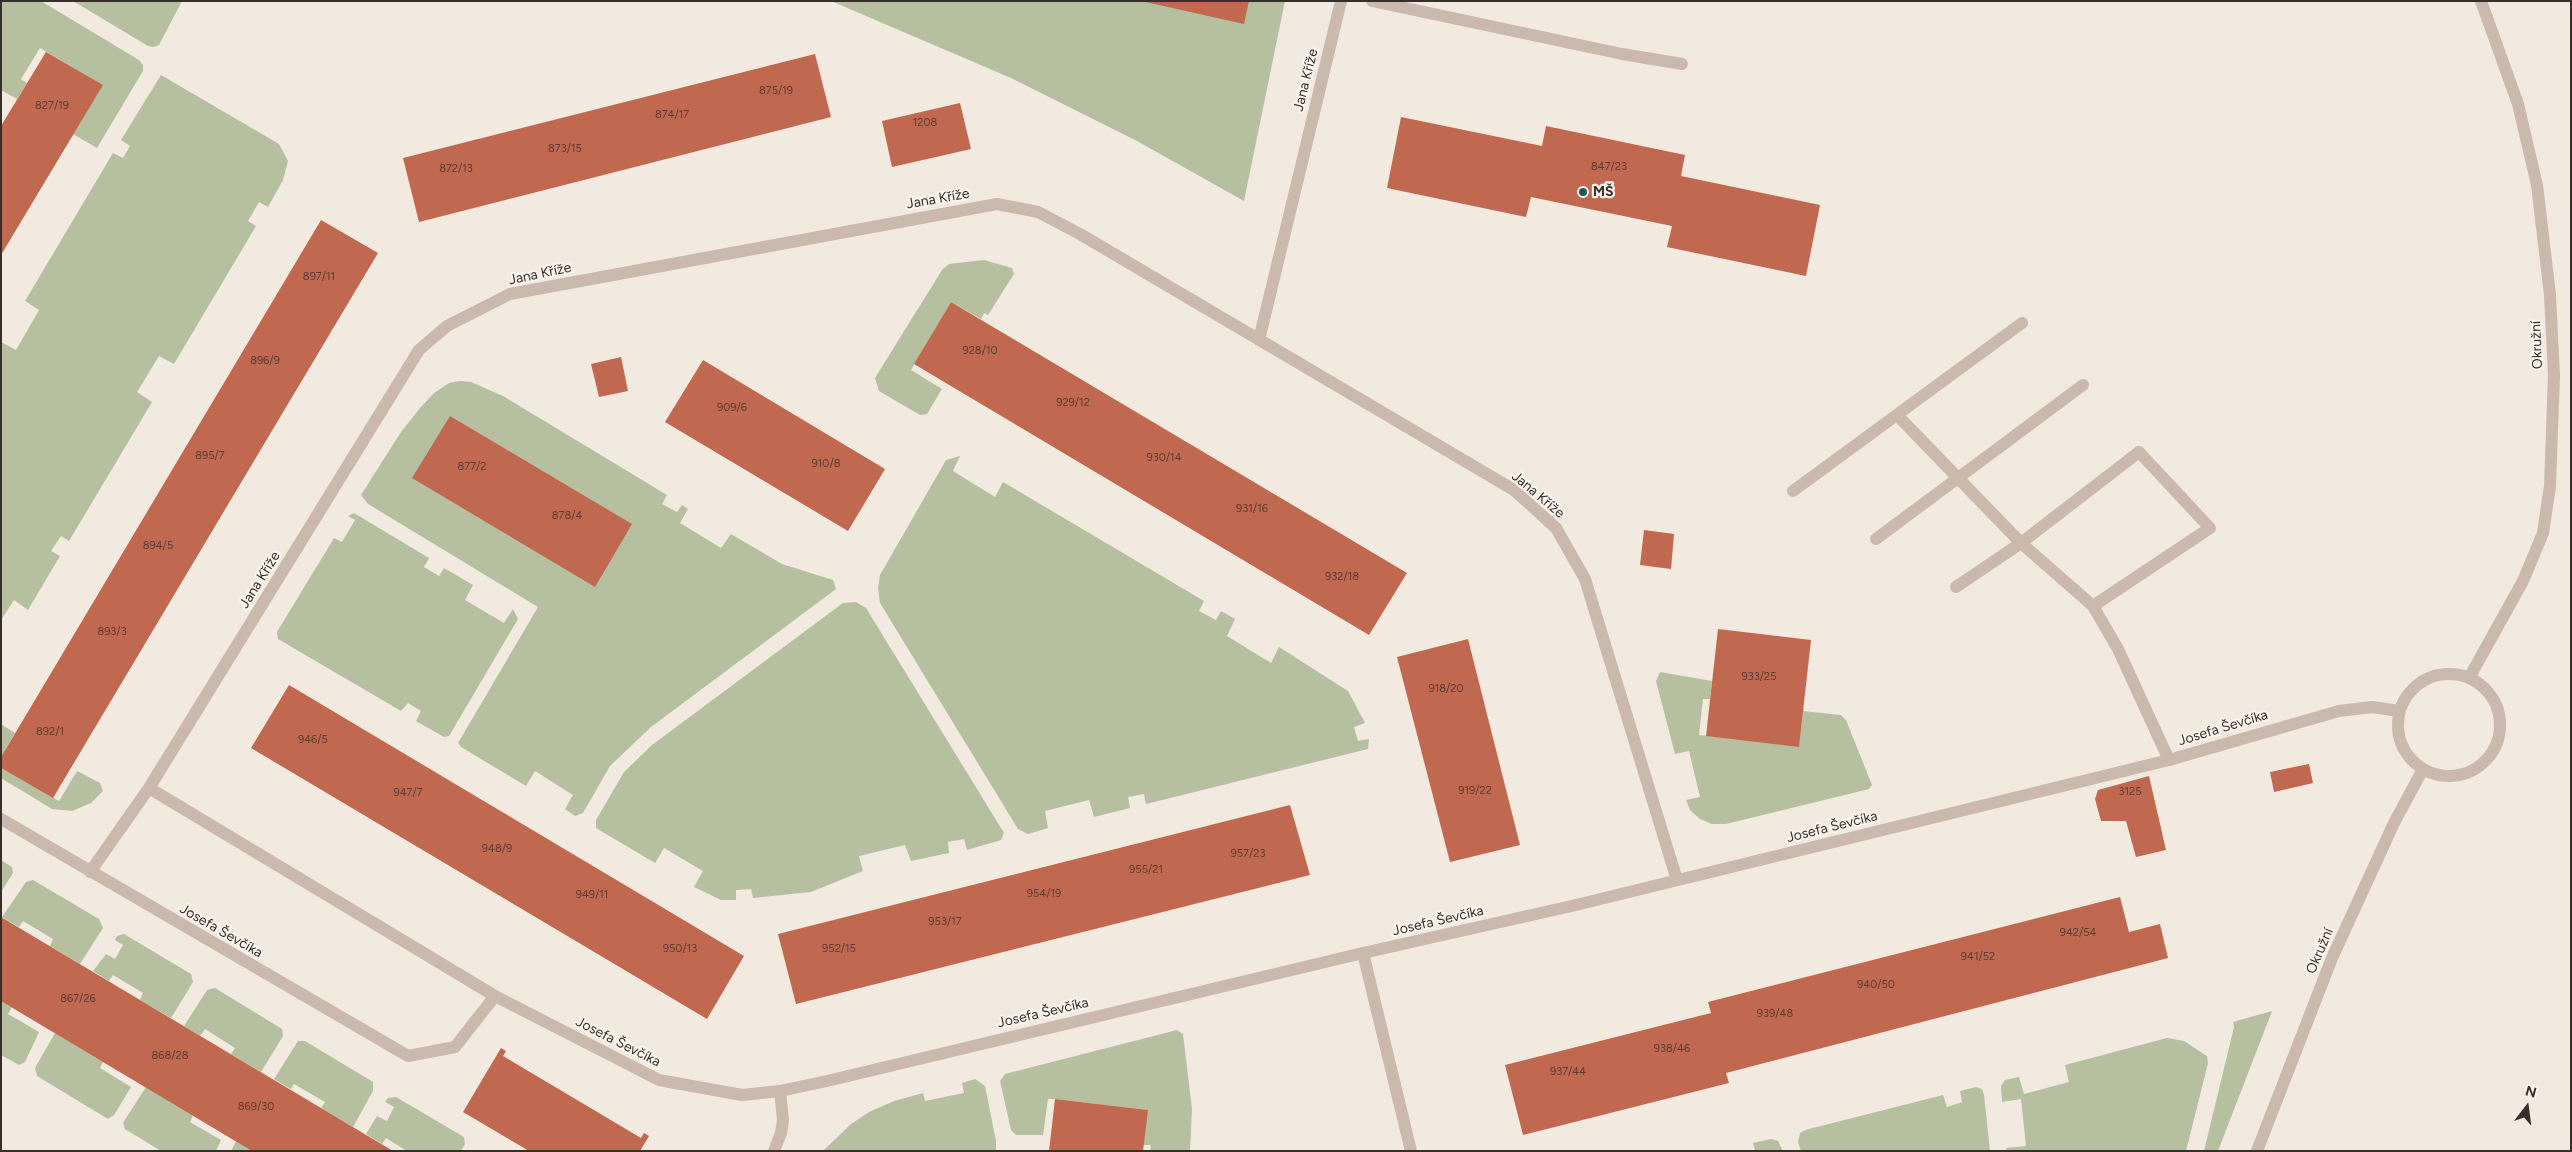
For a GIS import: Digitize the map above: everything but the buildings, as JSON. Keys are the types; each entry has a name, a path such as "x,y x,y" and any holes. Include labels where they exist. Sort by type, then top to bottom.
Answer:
{"street":[{"name":"Jana Kříže","path":"1258,340 1341,1"},
{"path":"1372,1 1622,54 1682,64"},
{"name":"Okružní","path":"2470,678 2523,581 2542,533 2550,486 2553,393 2550,295 2537,185 2518,104 2481,1"},
{"name":"Jana Kříže","path":"90,872 149,788 419,350 447,326 510,294 996,204 1038,212 1080,234 1514,490 1556,528 1585,579 1677,880"},
{"path":"1793,491 2022,323"},
{"path":"1876,539 2083,385"},
{"path":"1897,415 2021,543 2093,606 2118,649 2169,760"},
{"path":"1956,587 2021,543 2139,452 2210,528 2093,606"},
{"path":"2448,674 2470,678 2484,687 2494,700 2500,716 2500,733 2485,762 2471,772 2455,776 2438,776 2423,769 2410,758 2402,744 2397,728 2399,711 2405,698 2414,686 2426,678 2448,674"},
{"name":"Josefa Ševčíka","path":"149,788 494,996 659,1080 742,1095 780,1091 1363,953 1576,906 2169,760 2339,710 2372,707 2399,711"},
{"name":"Okružní","path":"2257,1151 2332,958 2394,823 2423,769"},
{"name":"Josefa Ševčíka","path":"1,818 90,872 408,1056 455,1047 494,996"},
{"path":"1363,953 1411,1151"},
{"path":"774,1151 781,1134 783,1120 780,1091"}],"green space":[{"path":"1,1 41,1 139,60 143,65 143,71 97,148 73,134 102,85 40,48 21,79 27,83 17,99 1,90"},
{"path":"73,1 182,1 159,45 154,47 148,46"},
{"path":"831,1 1285,1 1244,201 1137,141 1011,78"},
{"path":"161,75 279,144 288,161 283,180 268,207 259,202 248,221 256,226 174,364 159,356 137,392 152,402 69,541 61,536 51,551 60,556 28,610 14,600 1,620 1,342 16,350 39,310 25,301 113,153 123,158 130,146 121,140"},
{"path":"984,260 1012,268 1014,274 988,315 984,313 981,319 951,302 911,370 942,389 927,414 920,415 879,391 875,378 942,270 949,264"},
{"path":"471,382 503,396 667,495 662,504 677,512 682,505 688,509 680,523 721,548 731,534 782,564 833,580 836,589 651,727 610,766 583,813 575,816 565,809 573,795 535,771 526,786 461,747 458,743 538,607 368,504 361,495 401,432 420,408 434,393 449,383"},
{"path":"960,456 953,471 995,497 1003,482 1204,601 1199,611 1216,620 1221,611 1235,619 1227,636 1271,663 1279,647 1348,691 1365,723 1354,727 1358,741 1369,739 1368,749 1146,804 1144,794 1128,797 1130,808 1094,817 1089,800 1045,811 1048,828 1028,834 1018,829 880,603 878,588 880,575 946,460"},
{"path":"354,513 429,558 424,567 439,576 444,568 473,585 465,600 504,623 513,609 518,619 449,736 444,737 416,721 421,711 408,703 401,711 278,639 277,632 334,538 342,542 355,520 348,516"},
{"path":"856,602 866,608 1004,833 1001,840 967,850 964,839 948,842 949,853 911,861 905,845 859,856 863,871 811,892 753,898 751,889 736,890 736,900 721,900 694,887 703,871 664,848 655,863 596,828 596,820 624,772 652,745 843,603"},
{"path":"1660,672 1712,681 1710,699 1703,699 1699,735 1799,746 1803,711 1841,715 1846,720 1872,785 1869,789 1726,824 1712,824 1700,819 1690,810 1686,800 1700,797 1689,751 1675,754 1656,681"},
{"path":"1,724 15,733 1,757"},
{"path":"1,768 59,801 77,771 100,783 103,791 91,803 72,811 52,809 1,778"},
{"path":"1,860 12,867 13,873 1,892"},
{"path":"33,880 99,919 103,928 80,964 50,946 53,939 23,921 19,927 2,917 26,882"},
{"path":"124,934 191,974 193,982 171,1018 140,1000 143,993 113,975 109,981 93,971 106,954 115,959 123,945 115,940 117,936"},
{"path":"215,988 282,1029 283,1036 261,1072 231,1054 235,1048 205,1029 200,1036 184,1026 207,990"},
{"path":"1,1001 12,1007 8,1014 39,1032 25,1062 19,1065 1,1055"},
{"path":"2272,1011 2218,1151 2204,1151 2234,1027 2233,1022"},
{"path":"1177,1030 1183,1034 1192,1109 1190,1151 1150,1151 1151,1145 1143,1145 1147,1110 1055,1099 1048,1099 1043,1135 1016,1135 1011,1130 1000,1081 1005,1074"},
{"path":"55,1033 103,1062 100,1068 131,1087 114,1115 108,1119 37,1076 35,1068"},
{"path":"2167,1038 2184,1041 2207,1056 2208,1063 2186,1151 2007,1151 2006,1148 2026,1146 2021,1099 2002,1102 2001,1086 2005,1080 2019,1077 2024,1094 2069,1082 2065,1065"},
{"path":"298,1041 305,1041 373,1082 373,1091 353,1127 321,1108 325,1102 294,1084 291,1089 274,1079"},
{"path":"975,1079 985,1086 996,1141 996,1151 823,1151 851,1124 869,1112 894,1101 923,1093 925,1101 964,1093 962,1083"},
{"path":"146,1087 193,1115 190,1122 221,1140 216,1151 161,1151 125,1129 123,1123"},
{"path":"1976,1087 1982,1089 1984,1095 1990,1151 1801,1151 1798,1142 1800,1133 1805,1130 1943,1095 1947,1107 1962,1102 1960,1091"},
{"path":"396,1097 464,1137 465,1144 461,1151 407,1151 386,1138 382,1144 366,1134 377,1116 387,1121 394,1107 385,1102 388,1098"},
{"path":"1771,1139 1778,1141 1783,1151 1755,1151 1753,1143"},
{"path":"236,1141 252,1151 231,1151"}],"place":[{"name":"MŠ","path":"1583,192"}]}
